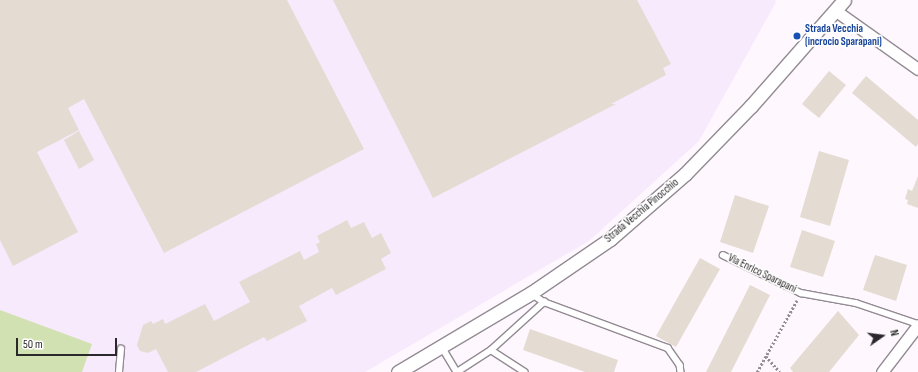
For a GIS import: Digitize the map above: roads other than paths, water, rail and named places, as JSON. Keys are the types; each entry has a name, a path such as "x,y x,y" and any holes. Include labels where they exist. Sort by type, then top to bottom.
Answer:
{"street":[{"name":"Strada Vecchia Pinocchio","path":"398,372 531,293 610,239 685,174 751,106 836,11 844,0"},
{"path":"836,11 918,69"},
{"name":"Via Enrico Sparapani","path":"882,372 918,324"}],"lane":[{"name":"Via Enrico Sparapani","path":"723,254 801,293 856,303 918,324"},
{"path":"531,293 544,302 668,348 680,365 681,372"},
{"path":"442,346 457,372 491,350 544,302"},
{"path":"119,372 121,349"},
{"path":"491,350 525,372"}],"place":[{"name":"Strada Vecchia (incrocio Sparapani)","path":"797,36"}]}
